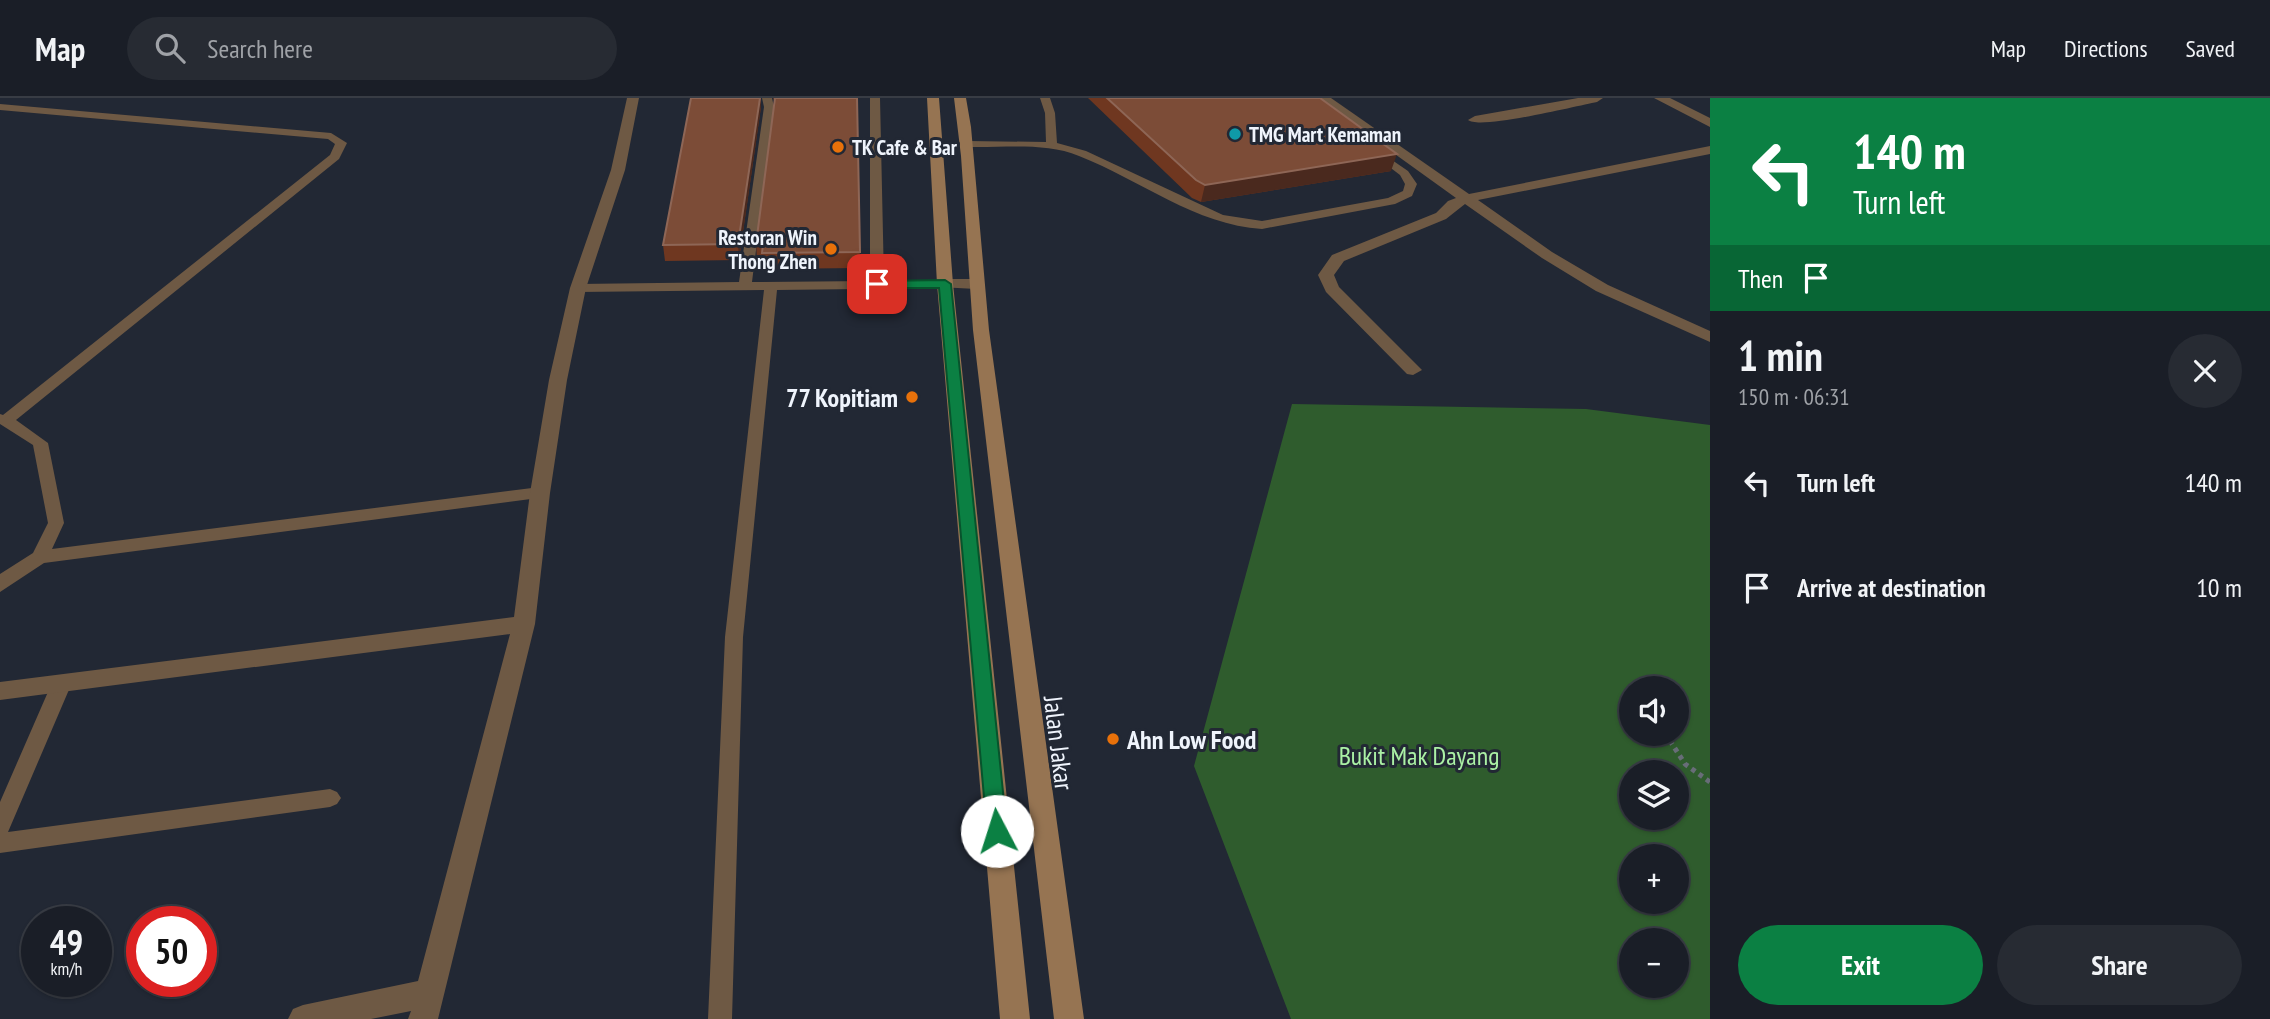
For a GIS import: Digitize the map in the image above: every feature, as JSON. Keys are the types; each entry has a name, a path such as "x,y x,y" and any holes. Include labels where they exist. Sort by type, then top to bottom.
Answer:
{"main road":[{"path":"933,98 945,284 1015,1019"},
{"name":"Jalan Jakar","path":"960,98 968,144 976,284 1036,785 1069,1019"}],"street":[{"path":"303,1019 426,1006 524,624 558,380 578,288 618,170 633,98"},
{"path":"1475,120 1597,98"},
{"path":"1660,98 1710,123"},
{"path":"1319,102 1468,198 1547,256 1602,288 1710,337"},
{"path":"1413,370 1332,289 1326,275 1338,257 1441,216 1453,204 1468,198 1710,150"},
{"path":"945,284 976,284"},
{"path":"0,691 524,624"}],"lane":[{"path":"745,286 768,98"},
{"path":"875,98 877,284"},
{"path":"1045,98 1050,113 1052,145"},
{"path":"1319,102 1348,131"},
{"path":"0,107 331,136 341,143 335,157 3,420 40,443 55,523 40,557"},
{"path":"968,144 1052,145 1082,153 1219,218 1243,225 1262,225 1391,201 1408,193 1411,184 1404,173 1360,140"},
{"path":"578,288 945,284"},
{"path":"720,1019 734,637 771,286"},
{"path":"0,586 4,580 40,557 540,494"},
{"path":"0,826 61,685"},
{"path":"0,843 330,799"}],"path":[{"path":"1673,746 1685,764 1710,782"}],"green space":[{"name":"Bukit Mak Dayang","path":"1292,404 1586,409 1710,425 1710,1019 1291,1019 1194,766"}],"building":[{"path":"691,98 760,98 738,244 663,245"},
{"path":"775,98 857,98 860,252 762,253 763,244 756,244"},
{"name":"TMG Mart Kemaman","path":"1107,98 1320,98 1397,154 1205,185 1196,180"}],"place":[{"name":"TMG Mart Kemaman","path":"1235,134"},
{"name":"TK Cafe & Bar","path":"838,147"},
{"name":"Restoran Win Thong Zhen","path":"831,249"},
{"name":"77 Kopitiam","path":"912,397"},
{"name":"Ahn Low Food","path":"1113,739"}],"route":[{"path":"877,284 945,284 997,831"}]}
